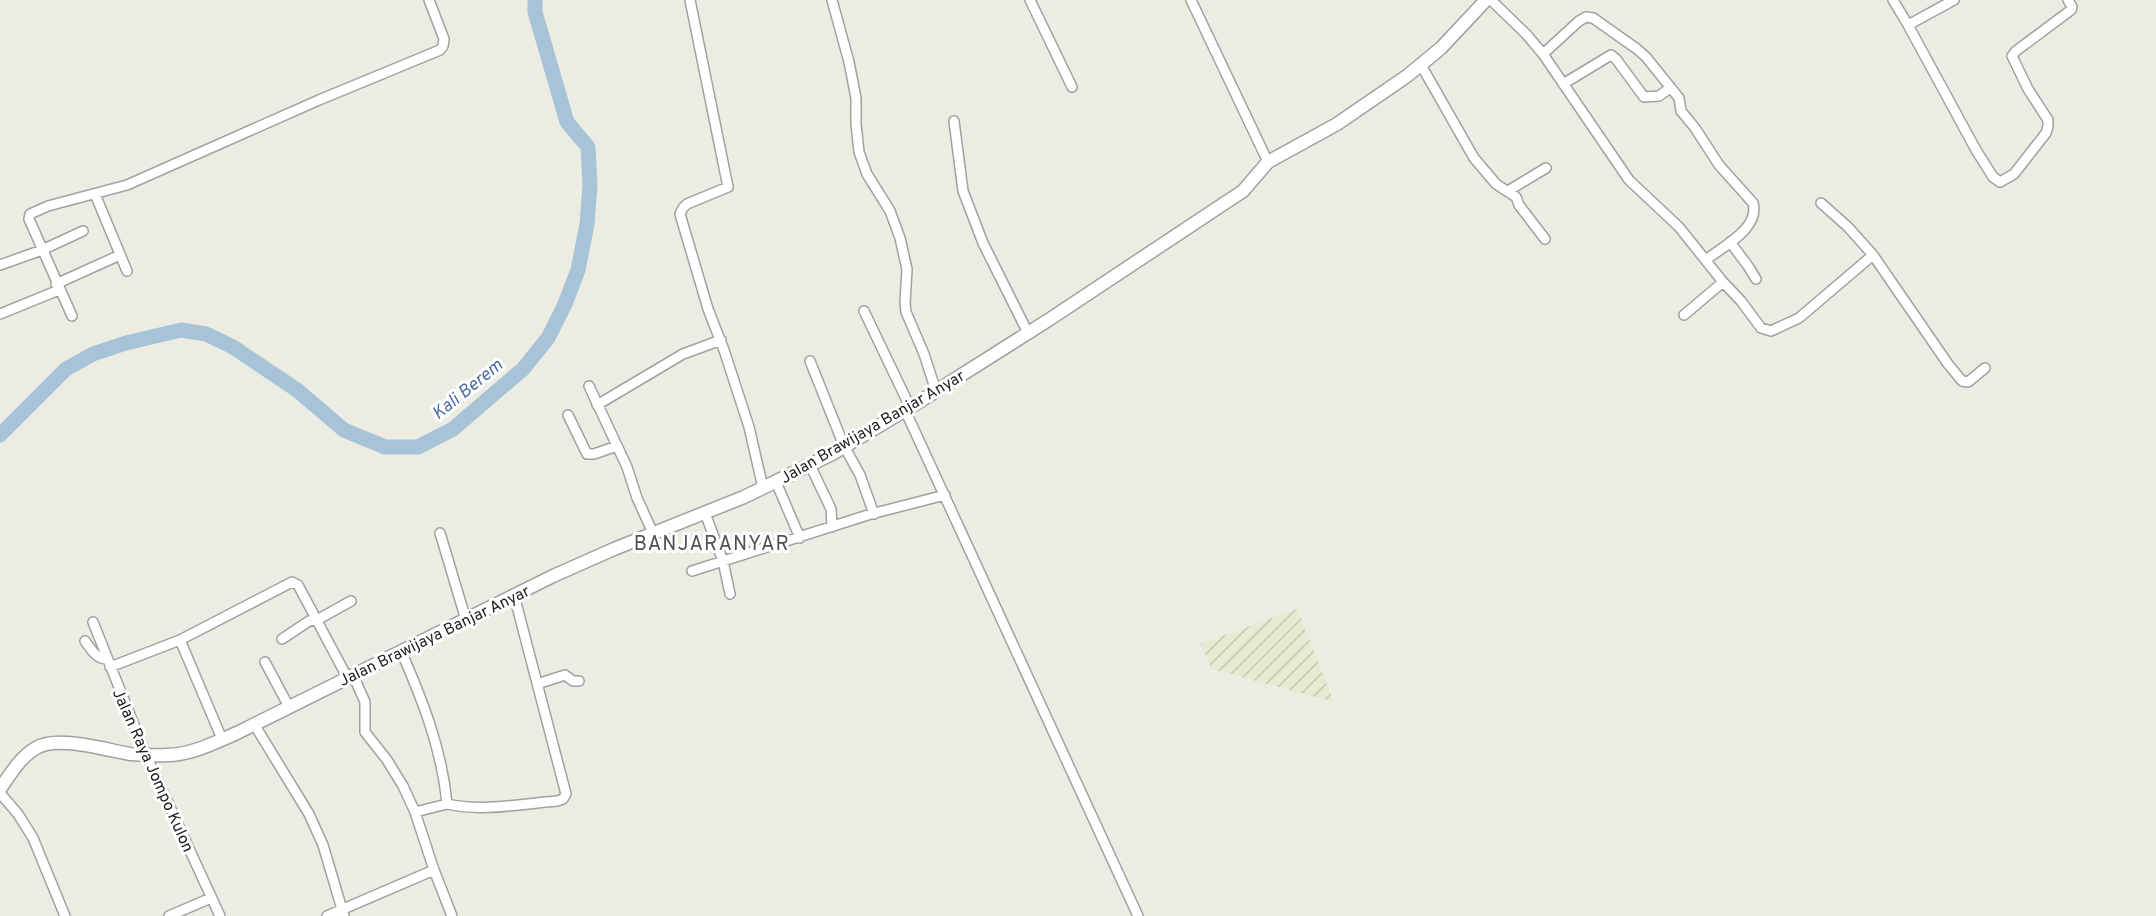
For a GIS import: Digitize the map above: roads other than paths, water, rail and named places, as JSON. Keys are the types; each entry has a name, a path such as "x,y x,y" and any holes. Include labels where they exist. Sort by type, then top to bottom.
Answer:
{"street":[{"path":"72,316 28,219 30,214 48,206 127,185 319,100 440,50 444,39 429,0"},
{"path":"690,0 728,187 687,204 680,214 708,309 749,427 763,488"},
{"path":"832,0 854,89 856,132 860,152 867,174 890,212 900,238 907,269 904,303 906,312 924,354 936,391"},
{"path":"1030,0 1072,87"},
{"path":"1191,0 1268,162"},
{"name":"Jalan Brawijaya Banjar Anyar","path":"0,791 24,757 36,747 47,743 146,755 171,755 222,739 584,562 705,513 810,465 908,408 1028,333 1243,191 1268,162 1337,124 1397,84 1441,48 1486,0"},
{"path":"1491,0 1543,54 1629,180 1680,227 1761,328 1771,332 1799,318 1874,255"},
{"path":"1893,0 1976,150 1993,177 2000,182 2014,174 2046,133 2048,126 2048,120 2028,89 2012,56 2071,10 2072,7 2068,0"},
{"path":"1908,25 1954,0"},
{"path":"1543,54 1579,21 1586,17 1593,18 1637,49 1679,98 1681,111 1719,165 1753,203 1755,215 1743,232 1707,259"},
{"path":"1563,84 1611,55 1644,97 1659,96 1670,88"},
{"path":"1421,65 1474,158 1496,184 1515,197 1545,239"},
{"path":"954,121 963,191 983,243 1028,333"},
{"path":"1508,191 1546,168"},
{"path":"95,194 127,271"},
{"path":"1821,202 1874,255 1962,381 1968,382 1985,368"},
{"path":"0,265 42,250 83,231"},
{"path":"1730,242 1756,279"},
{"path":"0,314 120,255"},
{"path":"1684,315 1723,282"},
{"path":"864,311 945,495 1138,916"},
{"path":"597,405 683,354 720,340"},
{"path":"810,361 830,406 844,446 860,475 874,513"},
{"path":"589,386 652,533"},
{"path":"568,415 587,454 594,454 616,446"},
{"path":"810,465 831,509 832,527"},
{"path":"776,482 800,538"},
{"path":"692,571 874,513 945,495"},
{"path":"705,513 723,561 730,594"},
{"path":"440,533 466,620"},
{"path":"85,642 96,656 108,663 180,640 292,582 298,585 365,702 365,732 387,760 415,812 452,916"},
{"path":"415,812 447,804 500,807 557,801 566,794 514,595"},
{"path":"282,639 309,621 317,620 351,601"},
{"name":"Jalan Raya Jompo Kulon","path":"93,622 146,755 220,916"},
{"path":"180,640 222,739"},
{"path":"401,651 427,711 437,744 447,804"},
{"path":"265,662 289,707"},
{"path":"537,684 565,675 573,681 579,681"},
{"path":"254,724 309,814 323,845 344,913"},
{"path":"0,791 33,838 65,916"},
{"path":"327,916 344,913 434,870"},
{"path":"170,916 211,898"}],"waterway":[{"name":"Kali Berem","path":"0,435 66,369 93,354 126,343 181,330 206,334 233,347 297,390 344,430 385,447 418,447 453,429 523,369 548,338 565,304 578,270 587,224 590,186 588,147 567,122 535,12 535,0"}],"district":[{"name":"BANJARANYAR","path":"712,543"}]}
